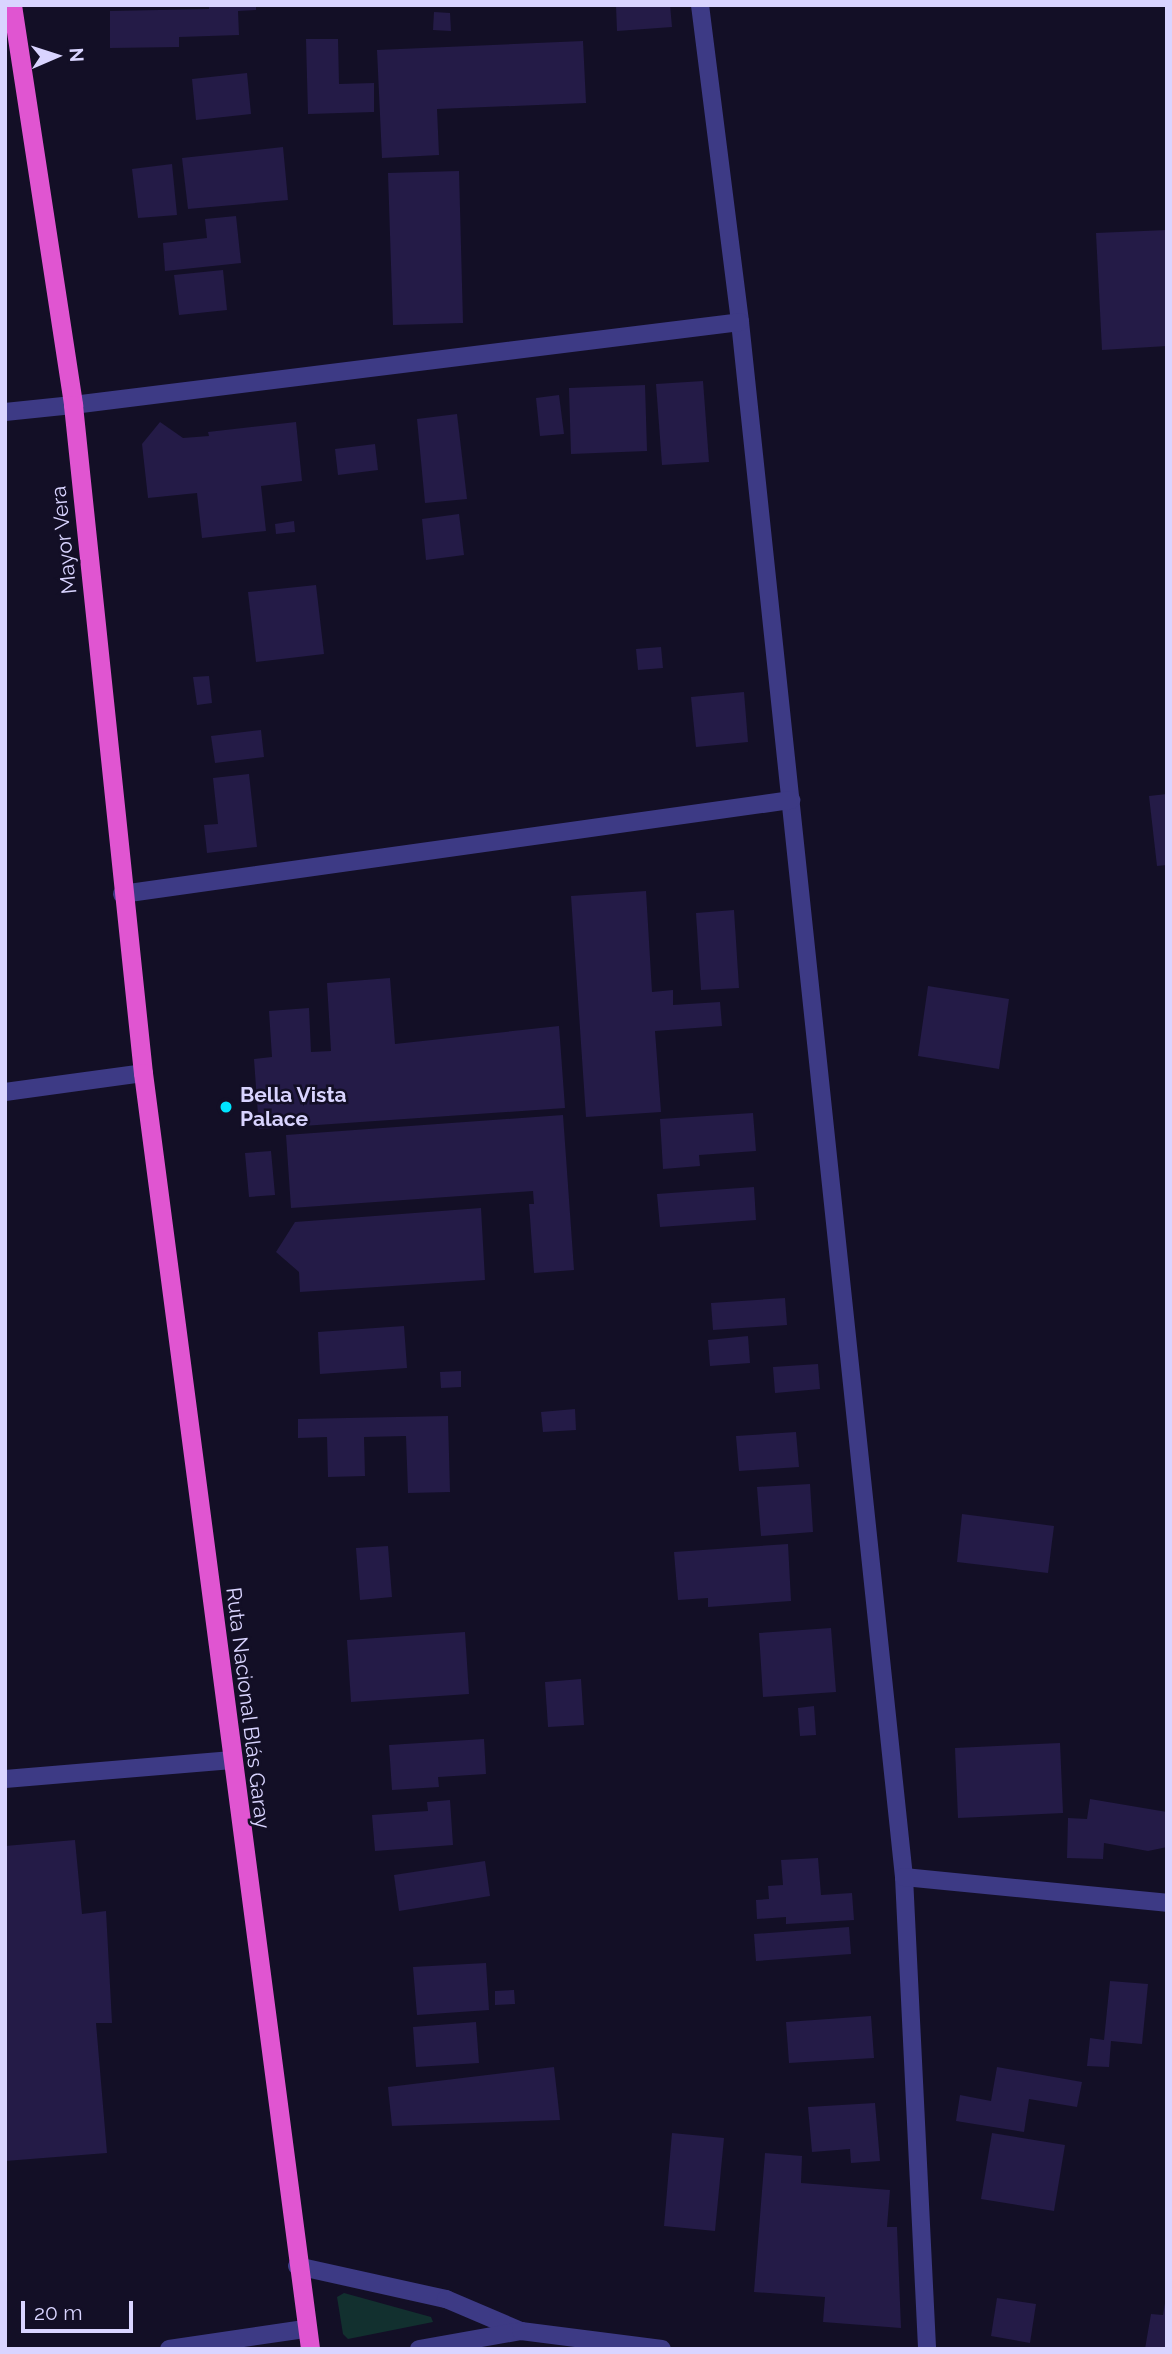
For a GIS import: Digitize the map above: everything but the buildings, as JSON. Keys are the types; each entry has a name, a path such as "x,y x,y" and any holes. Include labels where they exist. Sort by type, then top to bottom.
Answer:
{"highway":[{"name":"Mayor Vera","path":"12,5 73,405 122,894 143,1073"},
{"name":"Ruta Nacional Blás Garay","path":"143,1073 305,2329 310,2349"}],"street":[{"path":"700,5 740,322 904,1877 927,2349"},
{"path":"5,412 740,322"},
{"path":"122,894 791,800"},
{"path":"5,1092 143,1073"},
{"path":"5,1779 232,1760"},
{"path":"904,1877 1167,1903"},
{"path":"297,2266 446,2300 521,2331 662,2349"},
{"path":"169,2349 305,2329"},
{"path":"419,2349 521,2331"}],"green space":[{"path":"344,2293 431,2317 433,2322 348,2339 343,2334 337,2297"}],"place":[{"name":"Bella Vista Palace","path":"226,1107"}]}
